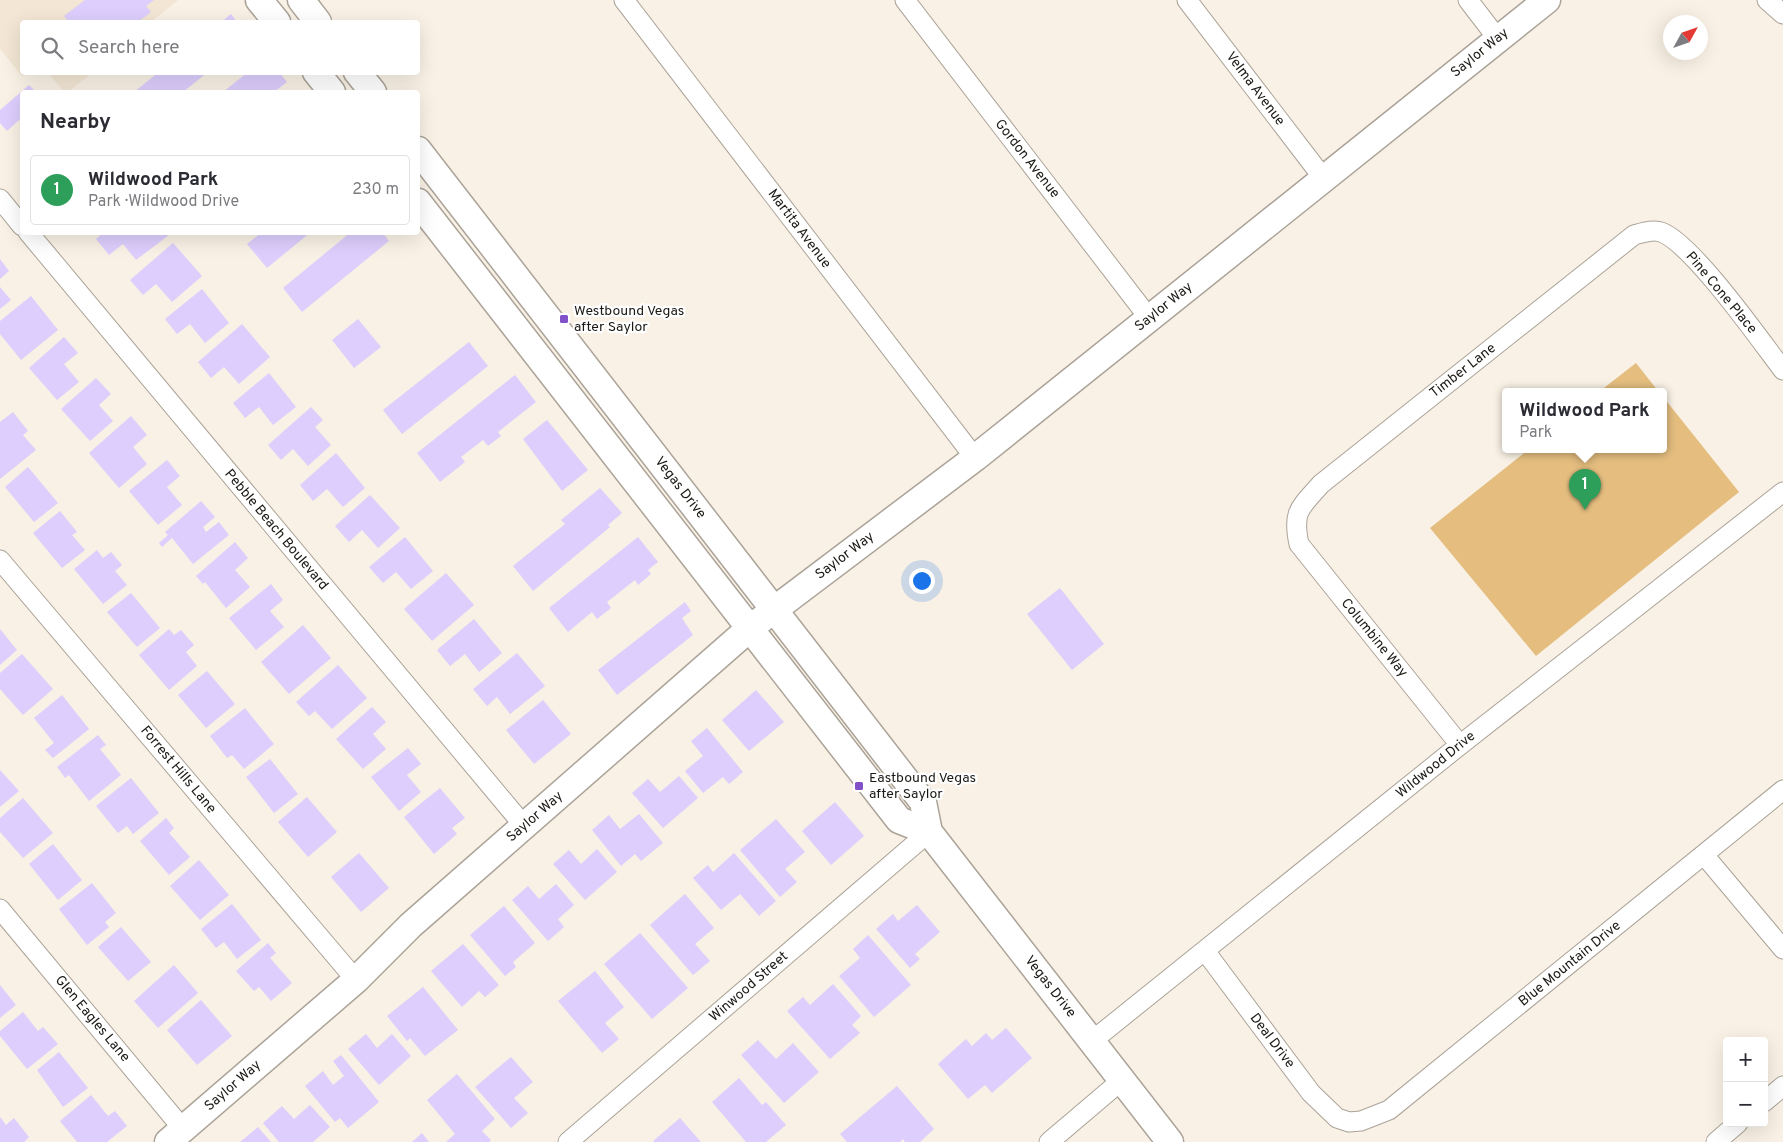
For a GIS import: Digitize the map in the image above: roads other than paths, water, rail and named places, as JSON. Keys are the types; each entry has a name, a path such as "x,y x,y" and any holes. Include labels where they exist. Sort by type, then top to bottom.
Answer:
{"main road":[{"path":"260,0 275,20"},
{"path":"301,0 316,20"},
{"name":"Saylor Way","path":"176,1135 356,980 411,925 750,628 974,458 1547,0"},
{"path":"318,75 330,90"},
{"path":"359,75 371,90"},
{"name":"Vegas Drive","path":"420,153 923,802 929,832 1170,1142"},
{"path":"420,205 899,820 929,832"}],"street":[{"name":"Martita Avenue","path":"624,0 974,458"},
{"name":"Gordon Avenue","path":"905,0 1149,318"},
{"name":"Velma Avenue","path":"1187,0 1324,178"},
{"path":"1468,0 1498,39"},
{"path":"1767,0 1783,14"},
{"path":"0,199 20,224"},
{"name":"Pine Cone Place","path":"1648,232 1661,232 1693,256 1783,370"},
{"name":"Timber Lane","path":"1296,527 1298,511 1321,484 1634,235 1648,232"},
{"name":"Pebble Beach Boulevard","path":"31,235 525,826"},
{"name":"Wildwood Drive","path":"1092,1041 1460,745 1783,492"},
{"name":"Columbine Way","path":"1296,527 1300,544 1460,745"},
{"name":"Forrest Hills Lane","path":"0,560 356,980"},
{"name":"Blue Mountain Drive","path":"1349,1122 1361,1121 1389,1110 1783,790"},
{"name":"Winwood Street","path":"568,1142 929,832"},
{"path":"1704,855 1783,949"},
{"name":"Glen Eagles Lane","path":"0,909 176,1135"},
{"name":"Deal Drive","path":"1205,951 1311,1093 1337,1118 1349,1122"},
{"path":"1049,1142 1122,1080"},
{"path":"1768,1099 1783,1086"},
{"path":"1716,1142 1733,1127"}],"place":[{"name":"Westbound Vegas after Saylor","path":"564,319"},
{"name":"Wildwood Park","path":"1585,510"},
{"name":"Eastbound Vegas after Saylor","path":"859,786"}]}
